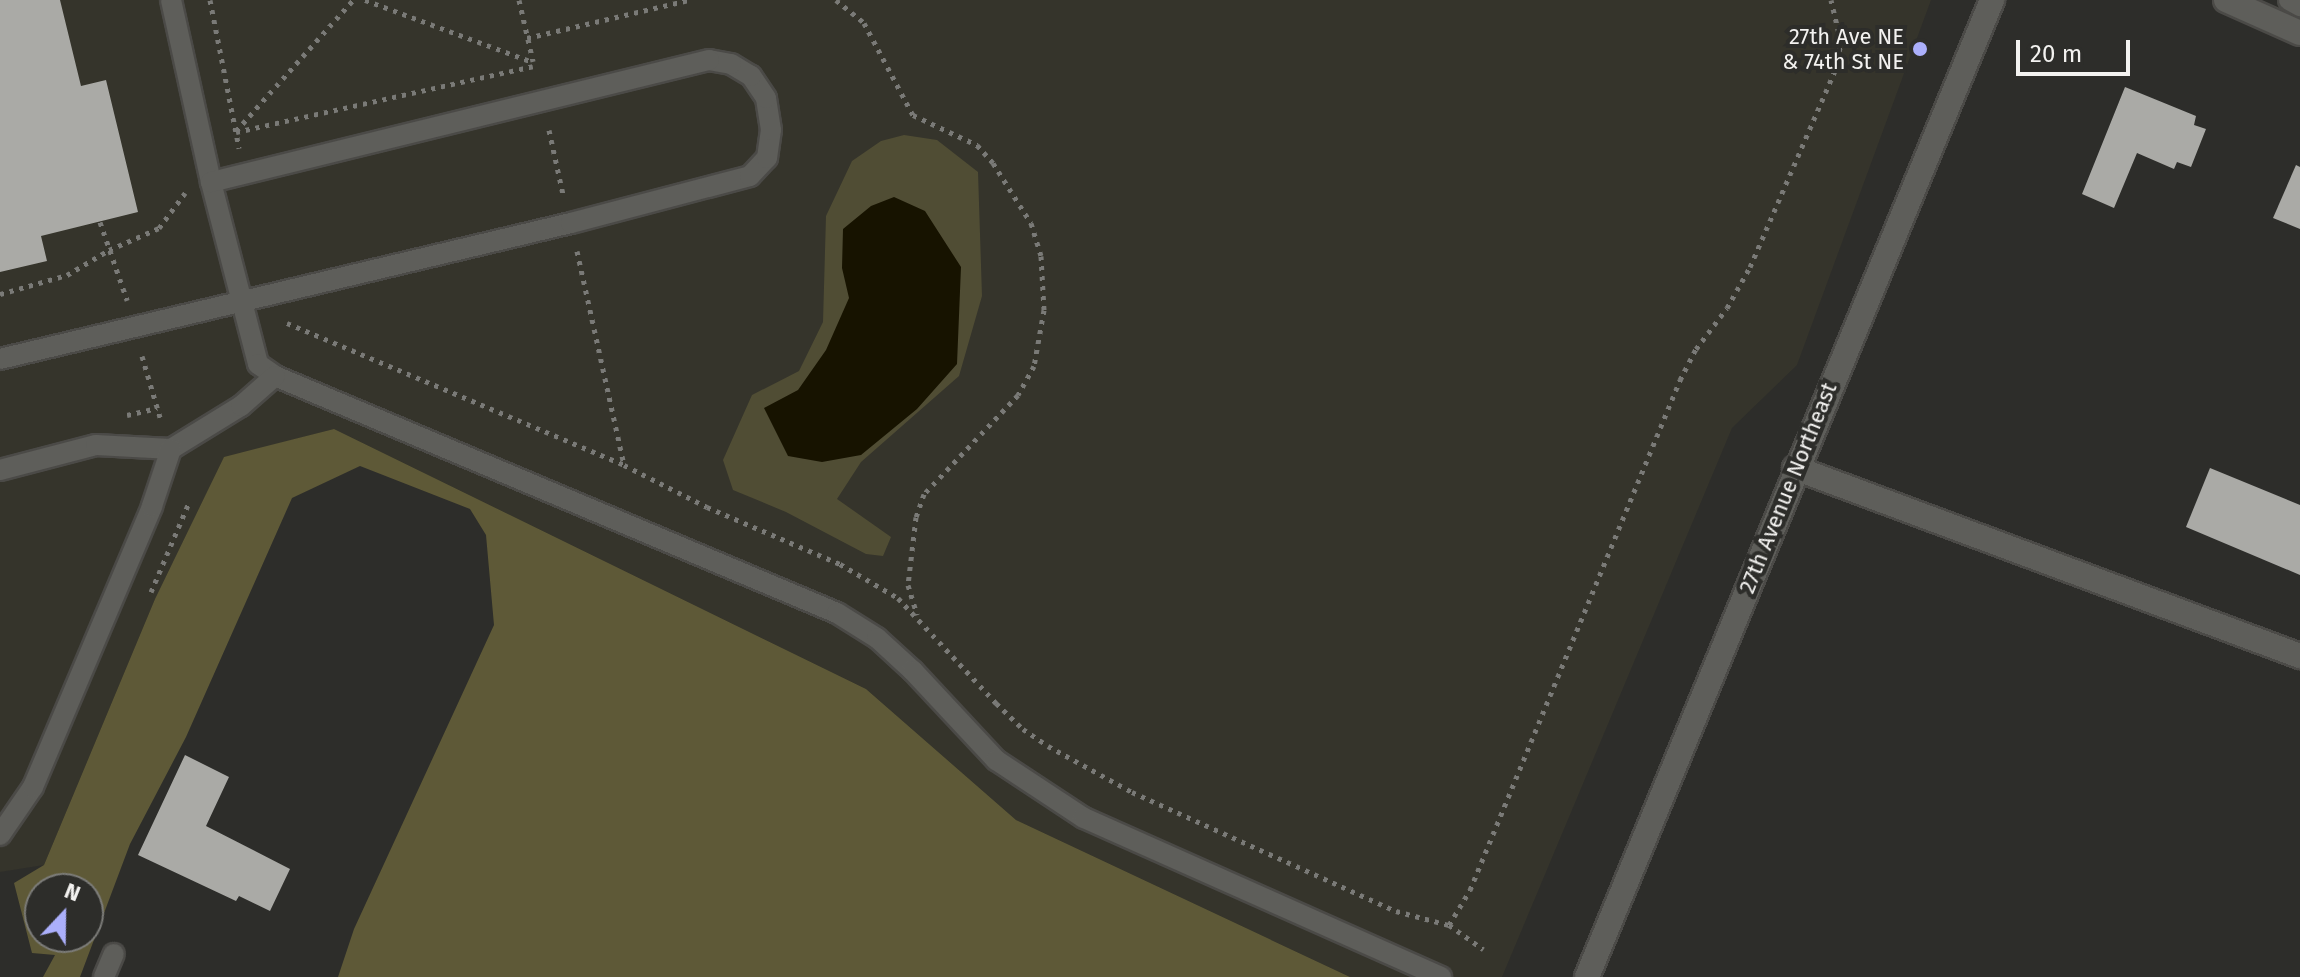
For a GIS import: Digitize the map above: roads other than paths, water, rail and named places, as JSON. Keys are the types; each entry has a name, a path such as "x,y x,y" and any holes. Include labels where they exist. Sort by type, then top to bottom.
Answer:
{"street":[{"name":"27th Avenue Northeast","path":"1593,975 1795,468 1992,0"},
{"path":"2226,0 2300,33"},
{"path":"1795,468 2300,656"}],"lane":[{"path":"171,0 211,182 258,364 275,376 837,613 877,638 913,671 996,760 1032,787 1084,818 1441,977"},
{"path":"2289,0 2300,6"},
{"path":"0,359 750,176 767,158 771,130 766,98 751,76 731,64 709,60 211,182"},
{"path":"0,470 96,445 171,449 241,406 275,376"},
{"path":"0,835 33,787 152,506 171,449"},
{"path":"104,977 114,954"}],"place":[{"name":"27th Ave NE & 74th St NE","path":"1920,49"}]}
